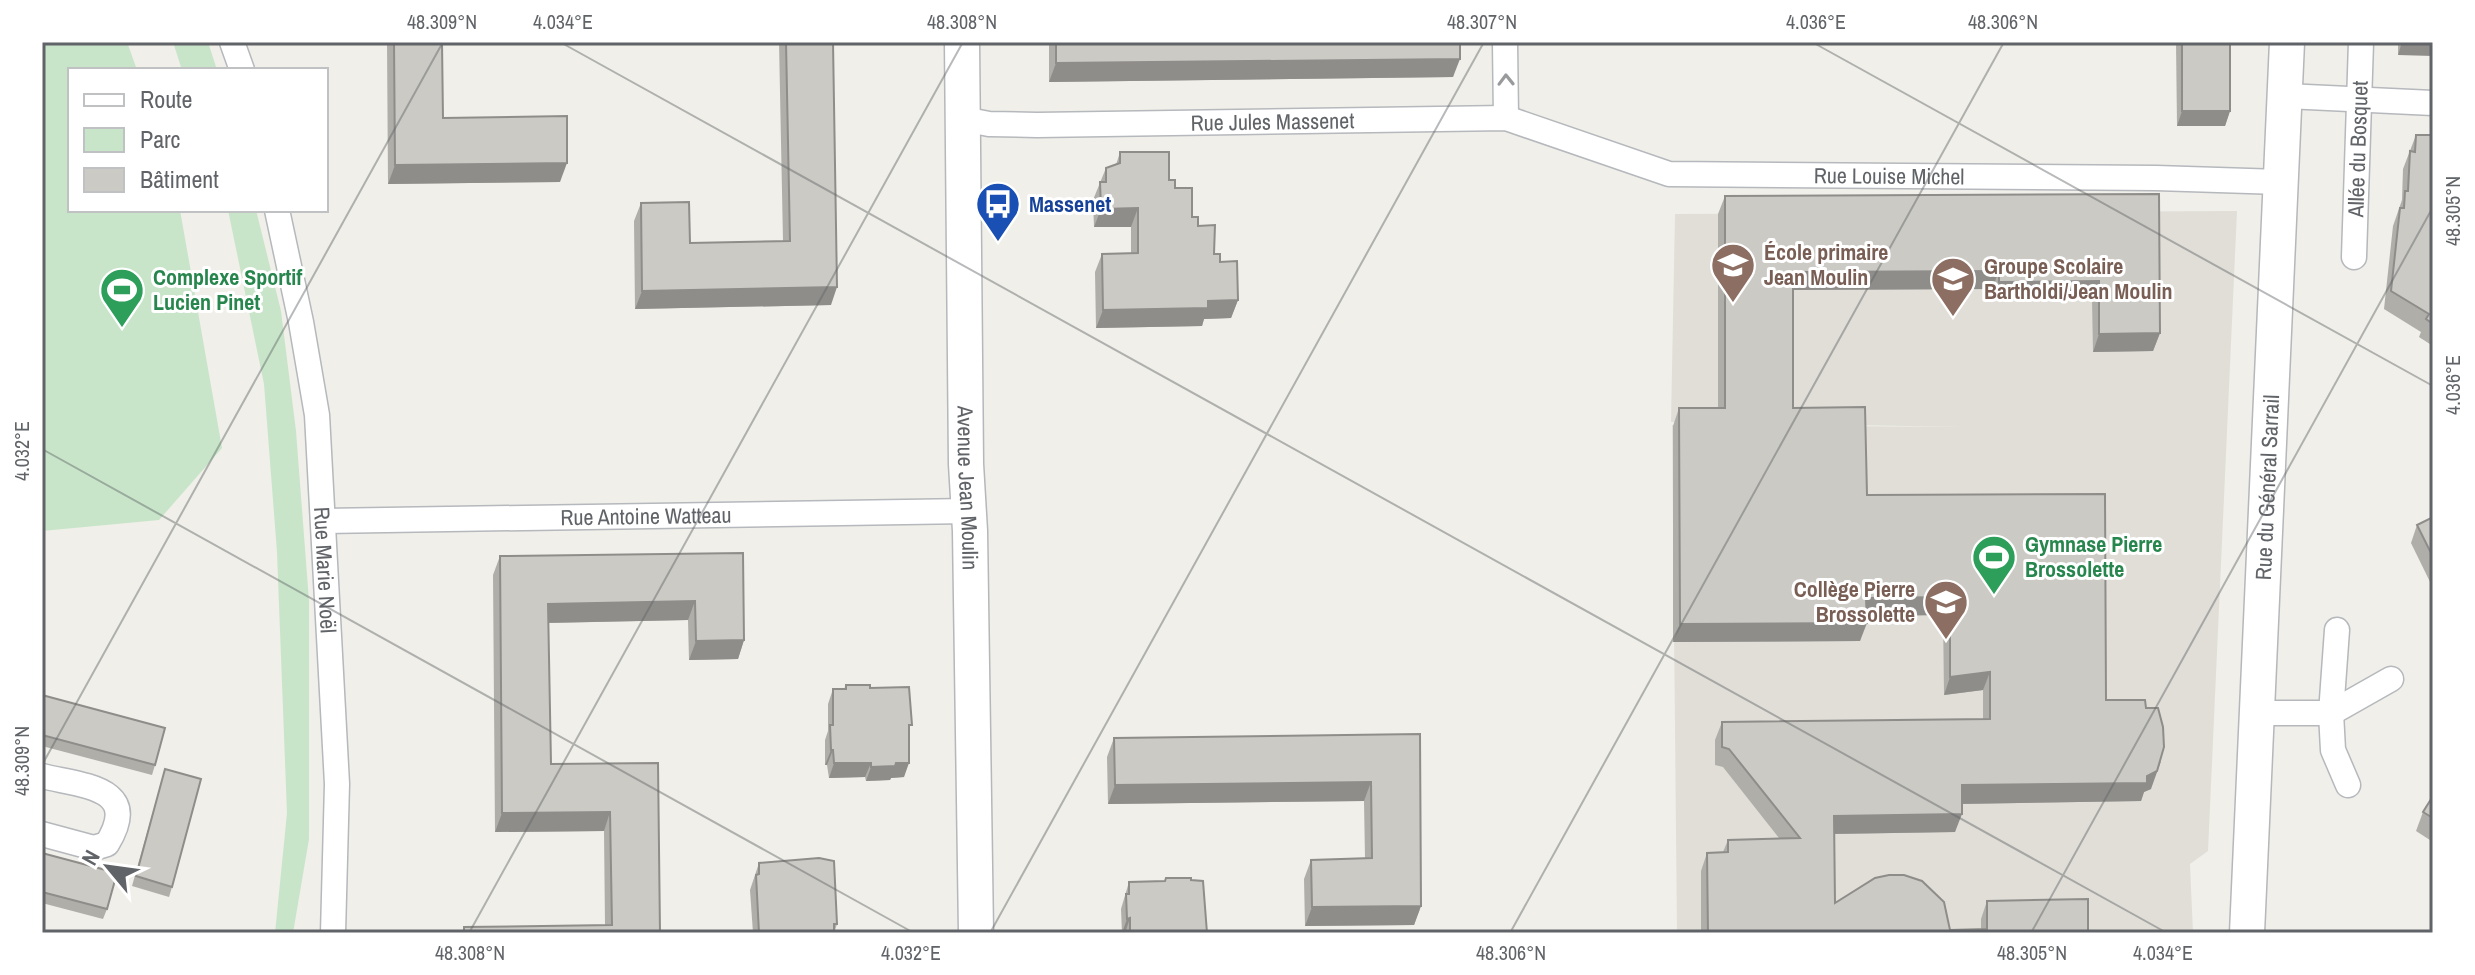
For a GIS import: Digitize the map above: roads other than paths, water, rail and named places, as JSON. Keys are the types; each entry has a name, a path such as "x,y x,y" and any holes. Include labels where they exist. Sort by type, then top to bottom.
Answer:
{"main road":[{"name":"Avenue Jean Moulin","path":"962,42 966,464 976,933"},
{"name":"Rue du Général Sarrail","path":"2247,933 2287,42"}],"street":[{"path":"232,42 241,68"},
{"path":"1505,42 1506,118"},
{"name":"Allée du Bosquet","path":"2354,257 2361,42"},
{"path":"2285,96 2433,103"},
{"name":"Rue Jules Massenet","path":"963,119 989,124 1037,125 1506,118"},
{"name":"Rue Louise Michel","path":"1506,118 1669,174 2280,182"},
{"name":"Rue Marie Noël","path":"277,212 317,415 337,784 333,933"},
{"name":"Rue Antoine Watteau","path":"324,521 969,511"},
{"path":"2337,630 2331,713 2333,750 2348,785"},
{"path":"2257,713 2331,713 2391,679"},
{"path":"42,776 107,792 117,804 118,827 107,844 94,848 42,834"}],"place":[{"name":"Massenet","path":"998,243"},
{"name":"École primaire Jean Moulin","path":"1733,304"},
{"name":"Groupe Scolaire Bartholdi/Jean Moulin","path":"1953,318"},
{"name":"Complexe Sportif Lucien Pinet","path":"122,329"},
{"name":"Gymnase Pierre Brossolette","path":"1994,596"},
{"name":"Collège Pierre Brossolette","path":"1946,641"}]}
